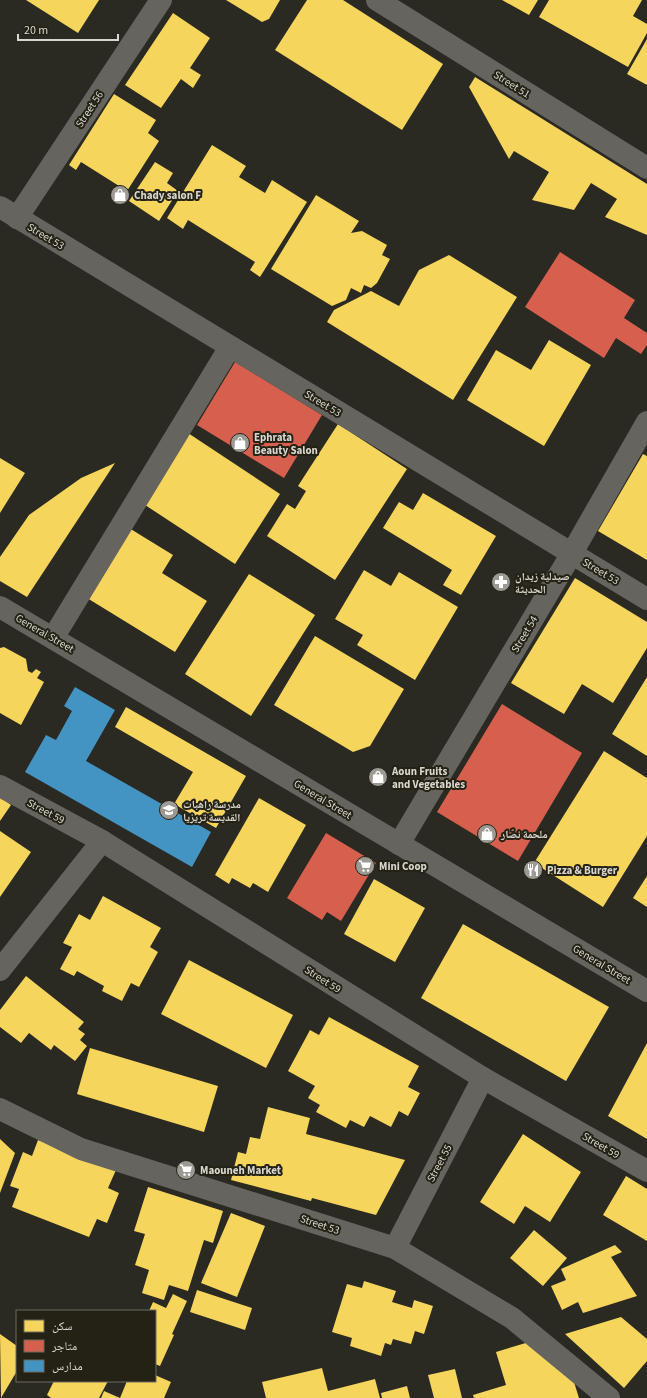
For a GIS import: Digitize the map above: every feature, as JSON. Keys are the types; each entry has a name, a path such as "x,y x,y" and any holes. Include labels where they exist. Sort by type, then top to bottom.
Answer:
{"street":[{"name":"Street 56","path":"9,213 161,0"},
{"name":"Street 51","path":"377,0 647,168"},
{"name":"Street 53","path":"9,213 647,599"},
{"path":"53,638 230,347"},
{"name":"Street 54","path":"399,844 572,553 647,422"},
{"name":"General Street","path":"0,607 647,991"},
{"name":"Street 59","path":"0,786 102,841 483,1078 647,1172"},
{"path":"0,970 102,841"},
{"name":"Street 55","path":"395,1248 483,1078"},
{"name":"Street 53","path":"0,1109 82,1149 395,1248 512,1318 609,1398"}],"building: سكن":[{"path":"26,0 99,0 78,33"},
{"path":"226,0 280,0 269,19 262,22"},
{"path":"307,0 343,0 443,64 402,130 275,50"},
{"path":"502,0 538,0 529,15"},
{"path":"549,0 642,0 633,16 647,24 647,33 628,67 539,17"},
{"path":"173,13 210,38 190,68 201,75 193,88 181,79 161,108 125,85"},
{"path":"647,39 647,85 627,74"},
{"path":"475,77 647,184 647,235 605,217 617,199 591,183 574,210 532,200 549,172 514,151 509,159 469,87"},
{"path":"114,94 156,120 148,133 159,141 127,191 81,162 76,170 69,165"},
{"path":"212,145 246,166 239,177 265,193 272,180 307,202 260,277 250,270 255,262 188,220 183,229 167,218"},
{"path":"155,162 173,173 167,183 178,191 159,221 129,201"},
{"path":"316,195 359,221 351,233 362,231 387,245 382,255 390,259 377,283 371,288 364,285 361,293 351,288 346,300 332,306 271,269"},
{"path":"449,255 517,297 453,400 327,322 334,310 371,291 399,306 419,270"},
{"path":"549,340 591,365 544,446 467,400 496,350 531,370"},
{"path":"338,424 407,469 335,580 267,536 287,504 295,509 306,491 298,486"},
{"path":"188,433 280,494 235,564 142,503"},
{"path":"643,454 647,456 647,560 598,531"},
{"path":"0,458 25,473 0,513"},
{"path":"115,463 27,597 0,581 0,557 29,515 81,478"},
{"path":"423,493 496,536 461,595 443,585 452,570 383,528 399,502 413,510"},
{"path":"129,528 173,555 162,573 207,601 175,652 87,598"},
{"path":"364,570 391,586 399,572 458,607 415,680 357,645 363,635 335,619"},
{"path":"249,574 315,615 251,716 185,674"},
{"path":"575,578 647,622 647,648 613,703 582,684 564,714 511,683"},
{"path":"315,636 404,689 370,746 353,752 274,705"},
{"path":"4,647 26,659 28,671 32,673 36,669 41,672 37,678 44,682 21,725 0,713 0,648"},
{"path":"647,677 647,756 612,734"},
{"path":"126,707 246,776 216,828 174,804 193,772 115,727"},
{"path":"604,751 647,778 647,836 603,907 534,863"},
{"path":"0,797 11,805 0,821"},
{"path":"259,798 306,825 268,892 253,883 250,888 232,878 229,884 215,875"},
{"path":"0,831 31,852 0,897"},
{"path":"647,876 647,907 633,898"},
{"path":"374,879 425,908 395,962 344,934"},
{"path":"103,896 161,928 150,947 158,952 139,987 131,983 122,1001 102,991 104,986 77,971 74,976 60,969 72,947 63,943 79,914 90,920"},
{"path":"463,924 609,1007 566,1081 421,998"},
{"path":"189,960 293,1015 266,1068 161,1014"},
{"path":"26,976 84,1022 78,1029 85,1034 80,1040 87,1046 75,1061 54,1045 51,1050 29,1033 21,1043 0,1027 0,1010"},
{"path":"329,1017 419,1066 408,1087 420,1093 408,1116 399,1111 391,1127 370,1116 364,1127 350,1120 346,1128 316,1112 320,1105 308,1098 315,1086 288,1071 310,1030 319,1035"},
{"path":"647,1043 647,1139 608,1116"},
{"path":"90,1048 218,1086 204,1132 77,1094"},
{"path":"268,1107 310,1118 306,1134 405,1160 376,1215 312,1198 311,1201 231,1180 238,1152 246,1154 250,1137 260,1139"},
{"path":"523,1134 581,1172 550,1222 525,1206 514,1224 480,1202"},
{"path":"0,1139 15,1153 0,1193"},
{"path":"38,1140 116,1170 108,1188 119,1193 107,1223 97,1219 89,1237 12,1207 19,1189 10,1186 23,1152 32,1156"},
{"path":"626,1176 647,1189 647,1241 603,1215"},
{"path":"148,1187 223,1211 213,1243 204,1240 188,1291 169,1285 164,1300 142,1293 149,1270 135,1265 145,1234 134,1231"},
{"path":"231,1213 265,1226 237,1297 201,1283"},
{"path":"534,1230 567,1258 543,1286 510,1258"},
{"path":"615,1245 622,1252 611,1257 637,1296 583,1313 578,1302 562,1310 551,1286 566,1280 561,1269"},
{"path":"364,1281 396,1291 392,1302 412,1308 414,1300 433,1306 424,1334 415,1331 411,1344 393,1339 391,1345 385,1343 381,1356 350,1346 352,1338 332,1332 347,1284 362,1288"},
{"path":"197,1290 252,1308 245,1330 190,1312"},
{"path":"173,1294 187,1301 160,1366 156,1364 156,1310 149,1310 153,1302 166,1308"},
{"path":"621,1317 647,1339 647,1361 624,1388 565,1334"},
{"path":"0,1334 16,1345 16,1373 1,1398"},
{"path":"529,1342 574,1382 579,1398 474,1398 473,1395 506,1385 496,1352"},
{"path":"322,1368 328,1391 375,1379 380,1398 266,1398 262,1382"},
{"path":"455,1369 462,1398 434,1398 428,1375"},
{"path":"156,1375 171,1382 164,1398 120,1398 127,1382 156,1382"},
{"path":"54,1382 107,1382 99,1398 51,1398 47,1395"},
{"path":"407,1386 410,1398 382,1398 381,1393"},
{"path":"104,1391 120,1398 101,1398"}],"building: متاجر":[{"path":"560,252 635,300 624,318 647,333 647,345 641,354 616,338 604,358 525,307"},
{"path":"235,362 322,415 284,478 197,425"},
{"path":"502,704 582,753 518,861 437,812"},
{"path":"326,833 376,863 341,921 327,912 322,920 287,898"}],"building: مدارس":[{"path":"75,687 115,710 86,761 211,832 192,867 25,772 46,735 56,740 72,711 64,706"}],"place":[{"name":"Chady salon F","path":"120,195"},
{"name":"Ephrata Beauty Salon","path":"240,443"},
{"name":"صيدلية زيدان الحديثة","path":"501,582"},
{"name":"Aoun Fruits and Vegetables","path":"378,777"},
{"name":"مدرسة راهبات القديسة تريزيا","path":"169,810"},
{"name":"ملحمة نصّار","path":"487,834"},
{"name":"Mini Coop","path":"365,866"},
{"name":"Pizza & Burger","path":"533,870"},
{"name":"Maouneh Market","path":"186,1170"}]}
